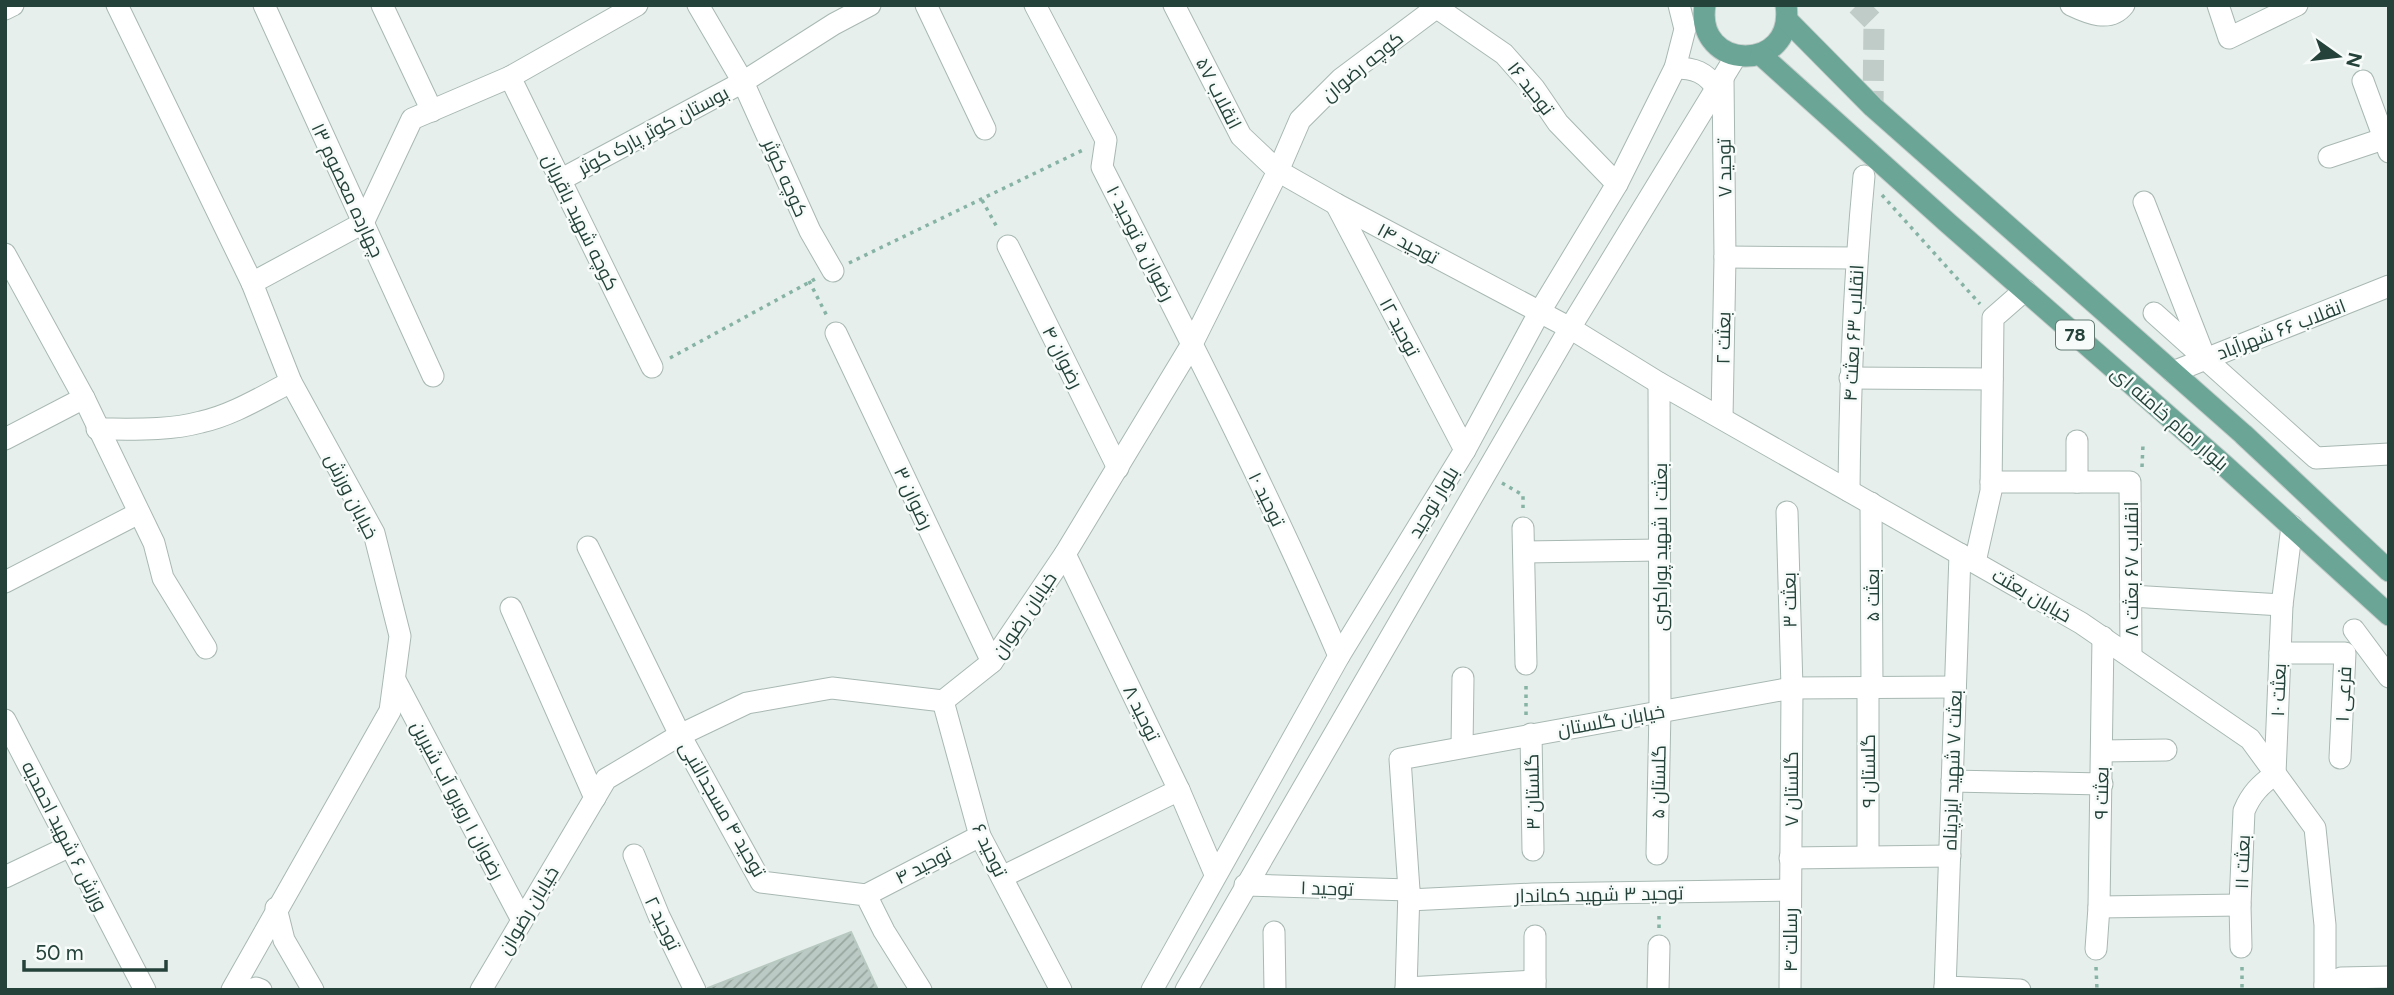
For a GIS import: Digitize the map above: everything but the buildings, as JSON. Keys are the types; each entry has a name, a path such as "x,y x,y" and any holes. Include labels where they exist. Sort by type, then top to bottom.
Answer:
{"main road":[{"path":"1704,6 1706,29 1712,41 1722,50 1736,56 1760,55"},
{"name":"78","path":"1760,55 1778,41 1786,13"},
{"name":"بلوار امام خامنه ای","path":"1786,13 1873,107 2242,434 2389,571"},
{"name":"بلوار امام خامنه ای","path":"1760,55 2389,615"}],"street":[{"path":"5,9 13,5"},
{"name":"خیابان ورزش","path":"117,5 251,284 292,382 374,533 400,636 390,711 276,908 232,990"},
{"name":"چهارده معصوم ۱۳","path":"264,5 433,376"},
{"path":"382,5 432,111"},
{"path":"251,284 363,223 412,119 510,77 611,12 638,5"},
{"name":"بوستان کوثر پارک کوثر","path":"559,180 743,82 698,5"},
{"path":"743,82 829,14 870,5"},
{"path":"926,5 985,129"},
{"path":"1035,5 1106,140"},
{"name":"انقلاب ۵۷","path":"1174,5 1241,136 1278,171"},
{"name":"بلوار توحید","path":"1152,990 1339,656 1465,450 1539,313 1617,184 1675,68 1685,29 1679,5"},
{"path":"2071,5 2096,16 2120,11 2124,5"},
{"path":"2218,5 2229,38 2297,5"},
{"name":"کوچه رضوان","path":"1278,171 1300,120 1341,79 1435,6"},
{"name":"توحید ۱۶","path":"1435,6 1504,54 1534,88 1558,123 1617,184"},
{"name":"بلوار توحید","path":"1186,990 1570,328 1736,56"},
{"path":"1675,68 1698,70 1720,84"},
{"name":"کوچه شهید باقریان","path":"510,77 652,367"},
{"path":"2329,157 2387,143 2363,81"},
{"name":"کوچه کوثر","path":"743,82 810,231 833,271"},
{"name":"توحید ۷","path":"1720,84 1725,257"},
{"name":"رضوان ۵ توحید ۱۰","path":"1106,140 1102,167 1192,344"},
{"name":"توحید ۱۴","path":"1278,171 1570,328"},
{"name":"خیابان رضوان","path":"481,990 606,779 680,735 747,703 832,688 943,701 992,662 1065,554 1192,344 1278,171"},
{"name":"انقلاب ۶۳ بعثت ۴","path":"1849,491 1850,378 1856,258 1864,176"},
{"path":"2144,202 2205,359"},
{"name":"توحید ۱۲","path":"1336,204 1465,450"},
{"name":"رضوان ۴","path":"1008,246 1118,468"},
{"path":"5,254 84,398 154,543 163,578 206,648"},
{"path":"1725,257 1856,258"},
{"name":"بعثت ۲","path":"1722,418 1725,257"},
{"name":"انقلاب ۶۶ شهرآباد","path":"2173,372 2389,286"},
{"path":"1993,318 2025,290"},
{"path":"2154,313 2316,458 2389,454"},
{"name":"بعثت ۷ شهید ایزدپناه","path":"1945,988 1955,687 1967,558 1991,487 1993,318"},
{"name":"خیابان بعثت","path":"1570,328 1659,383 2103,637 2250,739 2315,828 2325,925 2325,987"},
{"name":"رضوان ۳","path":"836,333 992,662"},
{"name":"توحید ۱۰","path":"1192,344 1317,603 1339,656"},
{"path":"1850,378 1992,379"},
{"path":"97,429 150,429 202,422 292,382"},
{"name":"بعثت ۱ شهید پوراکبری","path":"1659,383 1660,711"},
{"path":"5,439 84,398"},
{"path":"1991,487 2077,482 2077,441"},
{"name":"انقلاب ۶۷ بعثت ۸","path":"2077,482 2130,482 2131,656"},
{"name":"بعثت ۵","path":"1870,687 1871,503"},
{"name":"بعثت ۳","path":"1787,512 1792,688"},
{"path":"5,582 139,513"},
{"name":"بعثت ۱۰","path":"2275,774 2282,606 2292,526"},
{"path":"1523,528 1526,664"},
{"path":"588,547 680,735"},
{"path":"1524,552 1660,550"},
{"name":"توحید ۸","path":"1065,554 1179,790 1215,874"},
{"path":"2131,596 2282,606"},
{"path":"511,608 595,798"},
{"path":"2354,630 2389,677"},
{"name":"بعثت ۹","path":"2096,948 2102,784 2103,637"},
{"name":"فرعی ۱","path":"2280,653 2345,653 2340,758"},
{"path":"1462,678 1462,747"},
{"name":"رضوان ۱ روبرو آب شیرین","path":"394,680 522,920"},
{"name":"گلستان ۹","path":"1868,856 1870,687"},
{"name":"خیابان گلستان","path":"1409,895 1400,758 1792,688 1955,687"},
{"name":"گلستان ۷","path":"1790,890 1792,688"},
{"name":"توحید ۶","path":"943,701 980,836 1061,990"},
{"name":"گلستان ۵","path":"1657,853 1660,711"},
{"name":"ورزش ۶ شهید احمدیه","path":"5,720 145,990"},
{"name":"گلستان ۳","path":"1529,734 1533,850"},
{"name":"توحید ۴ مسجدالنبی","path":"680,735 761,882 866,895"},
{"path":"2102,751 2166,750"},
{"name":"بعثت ۱۱","path":"2099,907 2240,905 2244,811 2249,797 2275,774"},
{"path":"1952,782 2102,784"},
{"path":"1002,877 1179,790"},
{"name":"توحید ۴","path":"866,895 980,836"},
{"path":"5,877 70,846"},
{"name":"توحید ۲","path":"634,856 648,893 695,990"},
{"path":"1790,858 1950,856"},
{"name":"توحید ۱","path":"1245,886 1409,895"},
{"name":"توحید ۳ شهید کماندار","path":"1409,895 1790,890"},
{"name":"رسالت ۴","path":"1790,890 1790,990"},
{"path":"866,895 884,931 921,990"},
{"path":"1409,895 1406,989 1535,985 1535,936"},
{"path":"2240,905 2241,947"},
{"path":"276,908 284,940 313,990"},
{"path":"1274,932 1275,990"},
{"path":"1658,946 1658,990"},
{"path":"2325,987 2342,978 2389,977"},
{"path":"1945,988 2020,990"},
{"path":"252,990 261,990"}],"path":[{"path":"652,367 809,281 1106,140"},
{"path":"1864,176 1993,318"},
{"path":"982,200 1008,246"},
{"path":"809,281 836,333"},
{"path":"1486,475 1523,495 1523,528"},
{"path":"1526,664 1529,734"},
{"path":"2241,947 2242,990"}],"tunnel":[{"path":"1857,5 1874,22 1873,107"}]}
